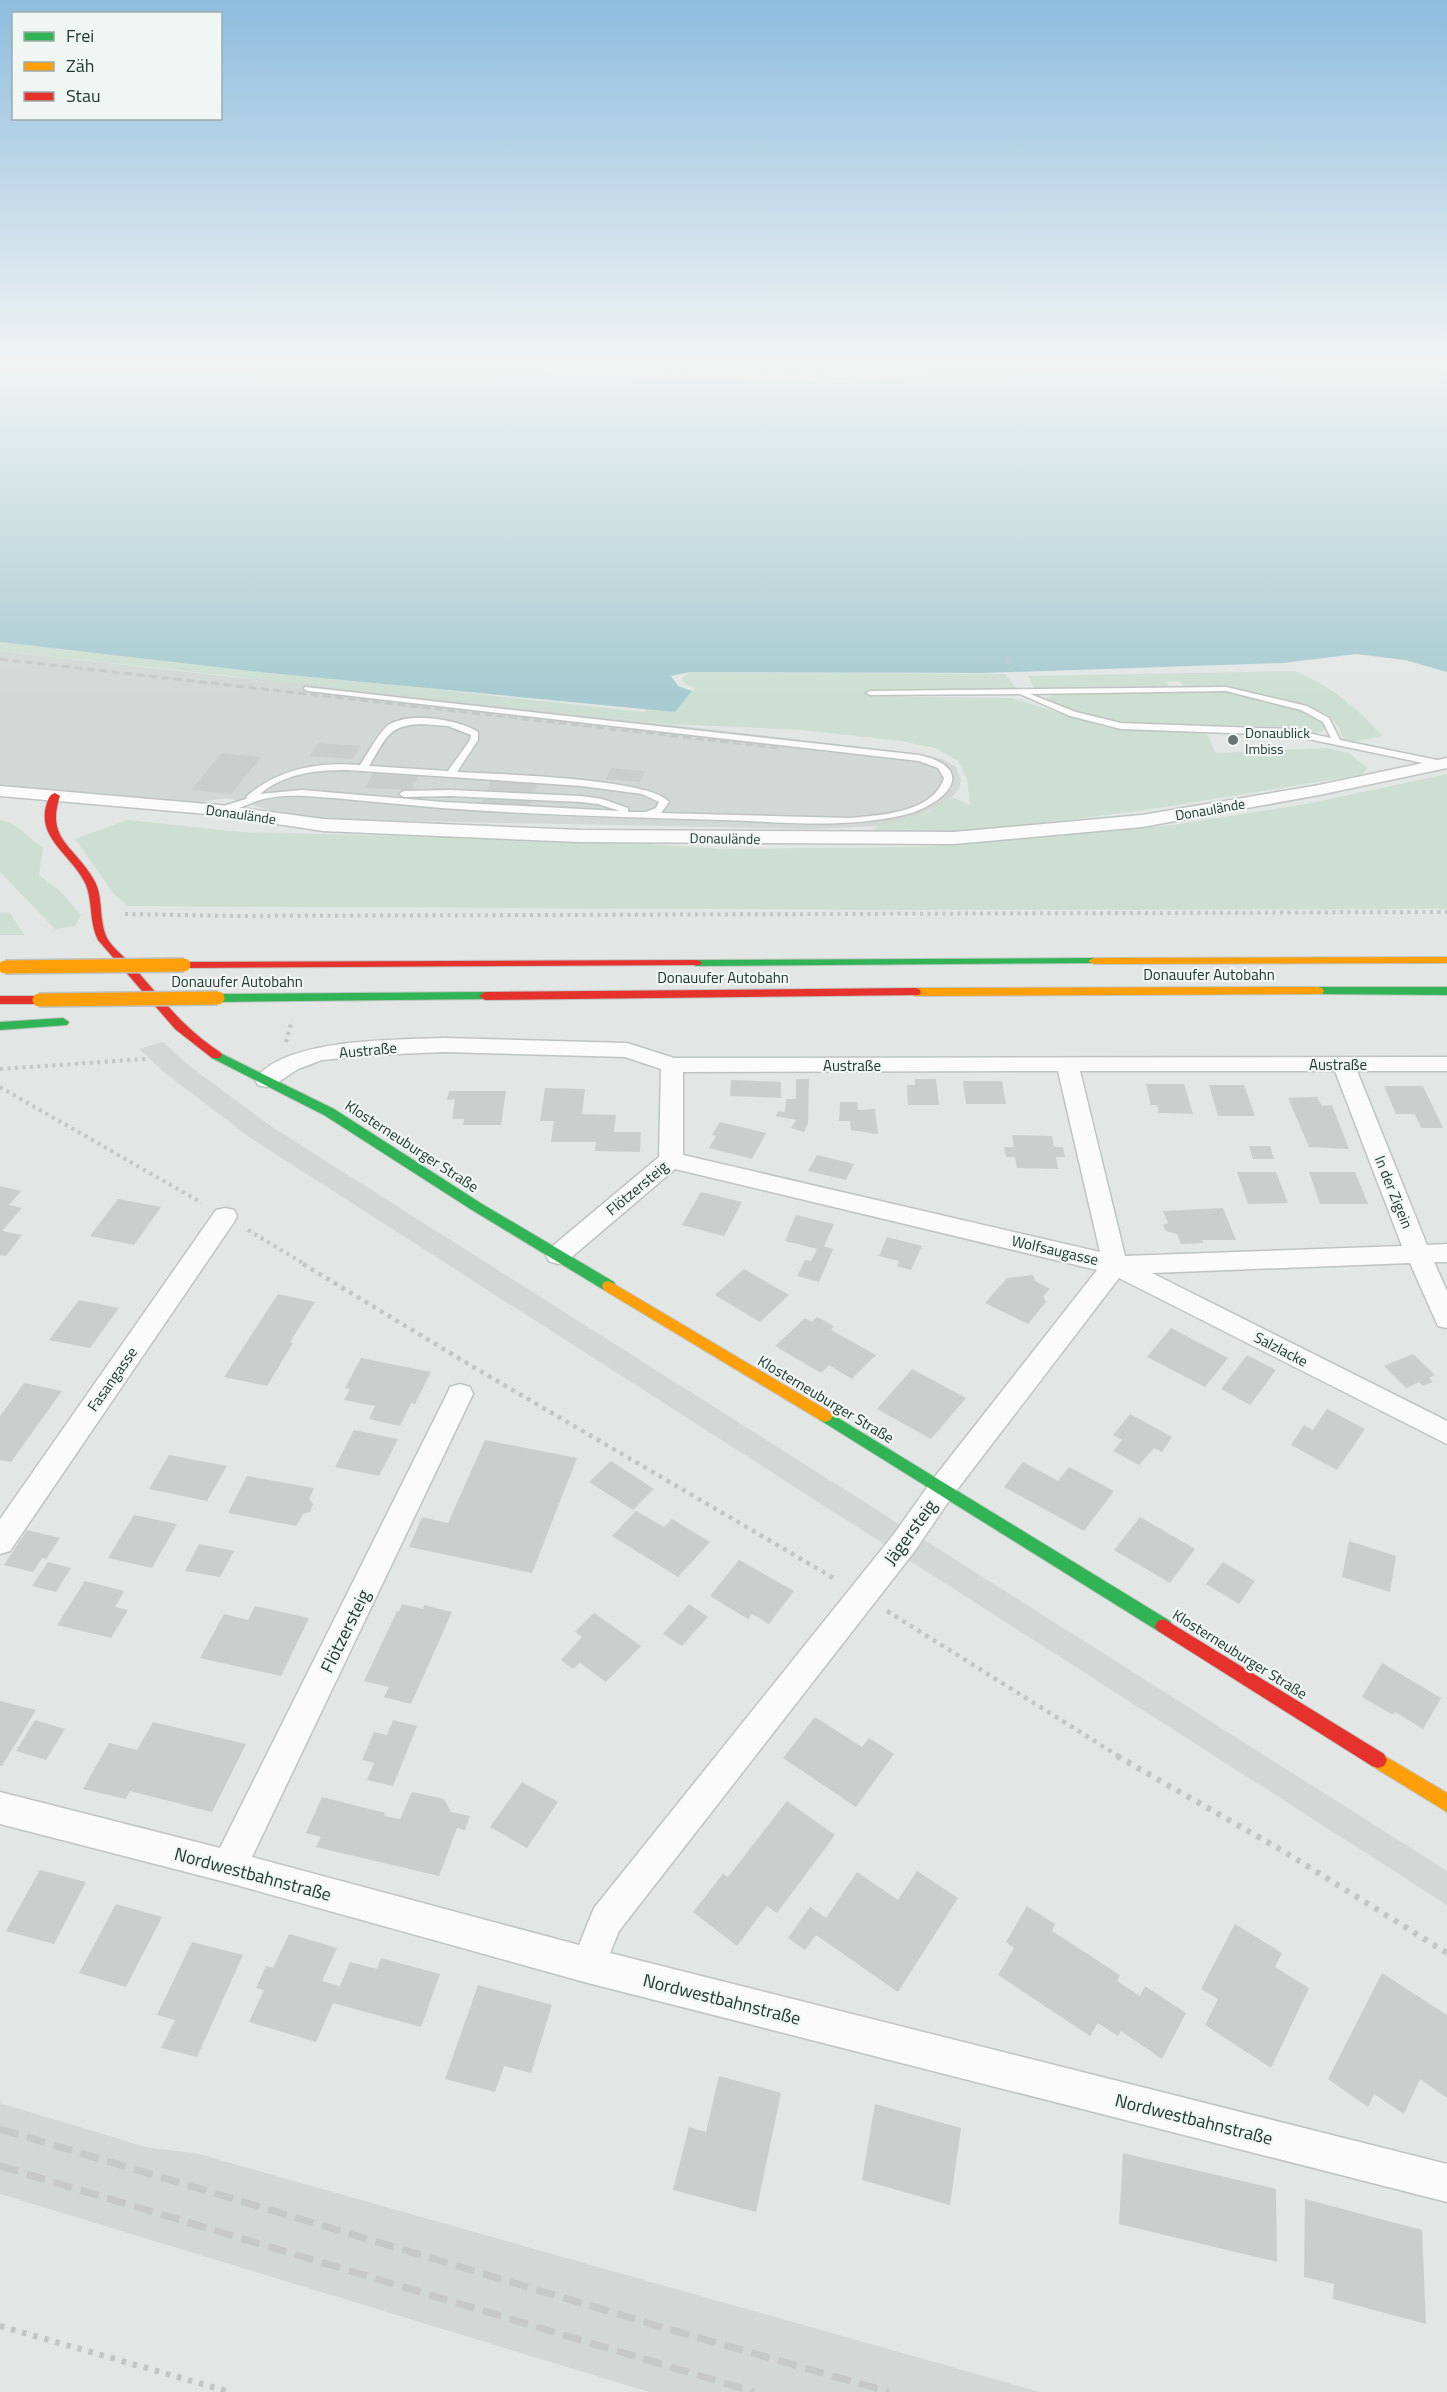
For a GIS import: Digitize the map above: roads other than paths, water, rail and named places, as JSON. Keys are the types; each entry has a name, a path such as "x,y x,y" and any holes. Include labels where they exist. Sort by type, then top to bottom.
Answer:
{"main road":[{"name":"Klosterneuburger Straße","path":"55,796 46,813 48,823 54,837 89,881 96,899 96,927 102,939 184,1031 226,1061 329,1112 477,1207 943,1487 1447,1803"},
{"name":"Donauufer Autobahn","path":"2,967 1447,960"},
{"name":"Donauufer Autobahn","path":"0,1000 1122,990 1447,991"},
{"path":"118,1013 218,998"},
{"path":"0,1026 68,1021"}],"street":[{"name":"Donaulände","path":"0,791 219,810 323,825 640,837 954,838 1142,821 1319,790 1444,764"},
{"name":"Austraße","path":"266,1080 290,1064 319,1054 375,1048 442,1045 627,1050 672,1065 1447,1064"},
{"path":"1067,1064 1115,1264"},
{"name":"Flötzersteig","path":"558,1255 671,1160 672,1065"},
{"name":"In der Zigein","path":"1343,1065 1418,1254 1447,1319"},
{"name":"Wolfsaugasse","path":"671,1160 1115,1264 1447,1253"},
{"name":"Fasangasse","path":"0,1542 225,1216"},
{"name":"Salzlacke","path":"1115,1264 1447,1433"},
{"name":"Jägersteig","path":"588,1965 606,1920 904,1543 943,1487 1115,1264"},
{"name":"Flötzersteig","path":"229,1867 460,1394"},
{"name":"Nordwestbahnstraße","path":"0,1808 229,1867 588,1965 1447,2183"}],"lane":[{"path":"219,810 273,795 302,793 349,796 451,793 599,801 643,815 850,821 880,818 916,809 941,794 948,779 946,772 940,766 918,758 308,689"},
{"path":"870,693 1226,689 1304,708 1326,720 1337,742"},
{"path":"1020,693 1072,714 1121,726 1289,732 1444,764"},
{"path":"363,768 394,725 403,721 416,720 465,727 475,734 451,774"},
{"path":"245,803 258,790 292,771 319,767 363,768 582,783 643,792 661,798 663,802 660,810 643,815"}],"water":[{"path":"0,473 1447,473 1447,672 1405,660 1356,654 1283,663 983,673 690,672 671,676 678,686 692,691 675,712 270,673 0,642"}],"railway":[{"path":"0,659 780,748"},
{"path":"0,2129 658,2326 889,2392"},
{"path":"0,2166 754,2392"}],"place":[{"name":"Donaublick Imbiss","path":"1233,740"}]}
